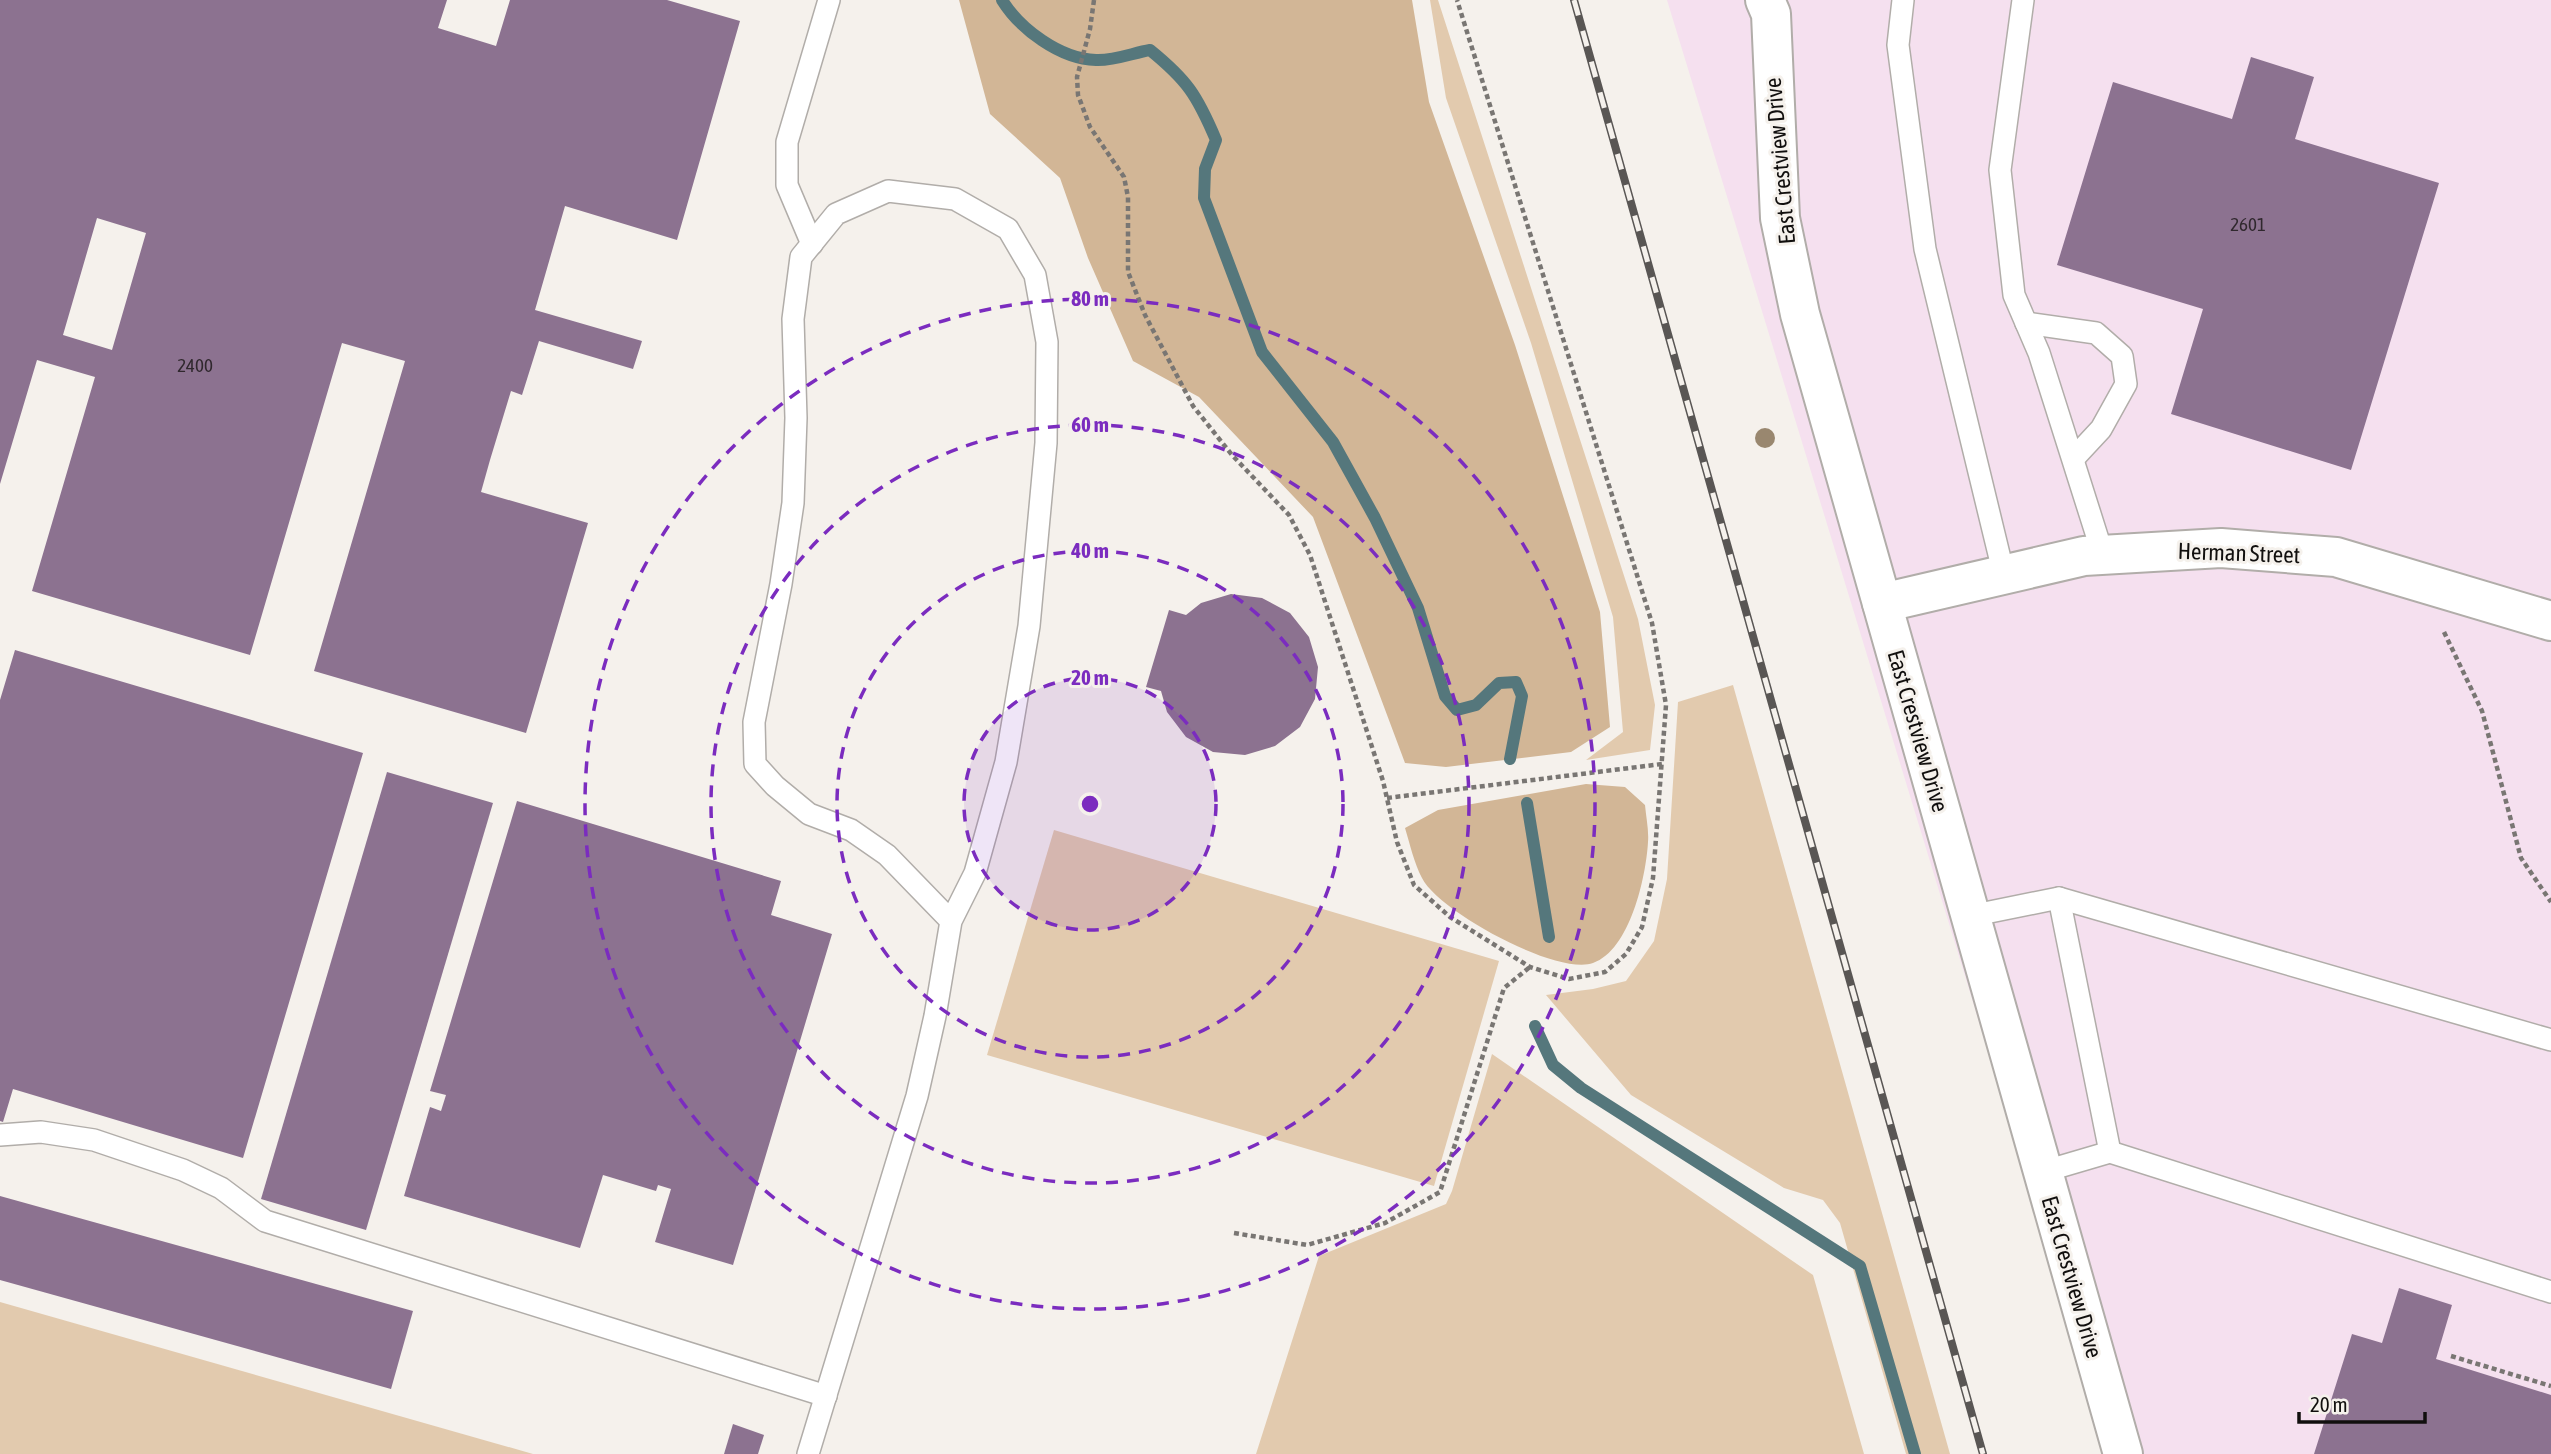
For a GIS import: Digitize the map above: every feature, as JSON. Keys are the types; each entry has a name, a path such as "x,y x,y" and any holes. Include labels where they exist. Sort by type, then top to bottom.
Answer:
{"street":[{"name":"East Crestview Drive","path":"1765,0 1771,14 1780,218 1800,314 2123,1454"},
{"name":"Herman Street","path":"1882,603 2084,556 2221,548 2336,557 2551,621"}],"lane":[{"path":"812,244 787,185 787,142 829,0"},
{"path":"1903,0 1898,45 1925,249 2004,575"},
{"path":"2023,0 2000,170 2014,295 2074,458 2103,555"},
{"path":"808,1454 917,1096 935,1016 951,921 975,873 1006,762 1029,626 1046,418 1047,342 1035,275 1008,229 955,199 888,191 836,214 801,257 793,319 796,418 793,503 781,584 754,722 755,764 775,786 809,814 851,830 887,855 951,921"},
{"path":"2026,323 2096,333 2122,356 2126,384 2101,429 2074,458"},
{"path":"2059,898 2110,1152"},
{"path":"1970,916 2059,898 2551,1040"},
{"path":"0,1135 41,1132 94,1140 183,1170 221,1188 265,1221 826,1395"},
{"path":"2042,1172 2110,1152 2551,1292"}],"path":[{"path":"1094,0 1090,29 1077,77 1078,95 1090,127 1124,177 1128,197 1128,272 1145,316 1193,406 1232,455 1289,515 1310,555 1387,798 1397,842 1414,885 1450,917 1530,967 1569,979 1605,972 1626,954 1642,926 1653,878 1666,705 1652,623 1457,0"},
{"path":"2419,582 2482,711 2521,858 2551,902"},
{"path":"1387,798 1662,764"},
{"path":"1234,1233 1307,1245 1385,1223 1440,1192 1504,988 1530,967"},
{"path":"2451,1356 2551,1386"}],"shaded area":[{"path":"959,0 1412,0 1429,102 1515,345 1600,612 1610,727 1571,752 1446,767 1405,763 1313,517 1199,397 1133,361 1088,258 1060,178 990,114"},
{"path":"1430,0 1438,0 1638,619 1655,705 1650,750 1586,760 1623,732 1613,617 1531,343 1446,98"},
{"path":"1667,0 2551,0 2551,1454 2111,1454"},
{"path":"1733,685 1950,1454 1906,1454 1840,1223 1823,1200 1784,1188 1631,1095 1546,995 1593,989 1626,981 1654,941 1667,879 1678,702"},
{"path":"1586,784 1625,787 1645,805 1648,833 1644,874 1634,911 1617,944 1606,956 1593,963 1576,964 1527,951 1500,938 1450,907 1432,892 1422,878 1405,828 1438,810"},
{"path":"1054,830 1499,961 1434,1186 987,1055"},
{"path":"1492,1054 1813,1275 1864,1454 1256,1454 1319,1256 1446,1204"},
{"path":"0,1302 533,1454 0,1454"}],"building":[{"path":"0,0 447,0 438,28 496,46 510,0 667,0 740,21 677,240 565,206 535,310 642,341 633,369 539,341 522,395 511,391 490,460 481,492 588,523 526,733 314,671 405,361 342,343 250,655 32,591 95,377 37,360 0,484","holes":["97,218 146,233 112,350 63,335"]},
{"path":"2251,57 2314,77 2295,139 2439,183 2351,470 2171,414 2203,309 2057,265 2113,82 2232,119"},
{"path":"1231,594 1262,598 1290,613 1309,637 1318,667 1315,699 1300,727 1275,746 1245,755 1213,752 1186,737 1167,712 1161,691 1146,687 1169,610 1186,615 1201,603"},
{"path":"15,650 363,753 243,1158 13,1089 3,1122 0,1121 0,700"},
{"path":"387,772 493,803 366,1230 261,1199"},
{"path":"517,801 781,881 771,915 832,934 733,1265 655,1242 671,1189 658,1185 656,1191 603,1175 580,1248 404,1196 430,1107 441,1111 446,1095 430,1091"},
{"path":"0,1196 413,1311 391,1389 0,1280"},
{"path":"2399,1288 2452,1305 2436,1359 2551,1395 2551,1454 2314,1454 2352,1334 2382,1343"},
{"path":"733,1424 764,1435 758,1454 724,1454"}],"waterway":[{"path":"1002,0 1030,31 1055,48 1096,60 1150,50 1190,89 1216,140 1205,169 1204,198 1262,352 1333,442 1375,518 1418,608 1445,696 1457,710 1476,705 1499,683 1516,682 1522,696 1510,759"},
{"path":"1527,803 1549,937"},
{"path":"1535,1026 1553,1065 1581,1088 1860,1266 1915,1454"}],"railway":[{"path":"1574,0 1983,1454"}]}
